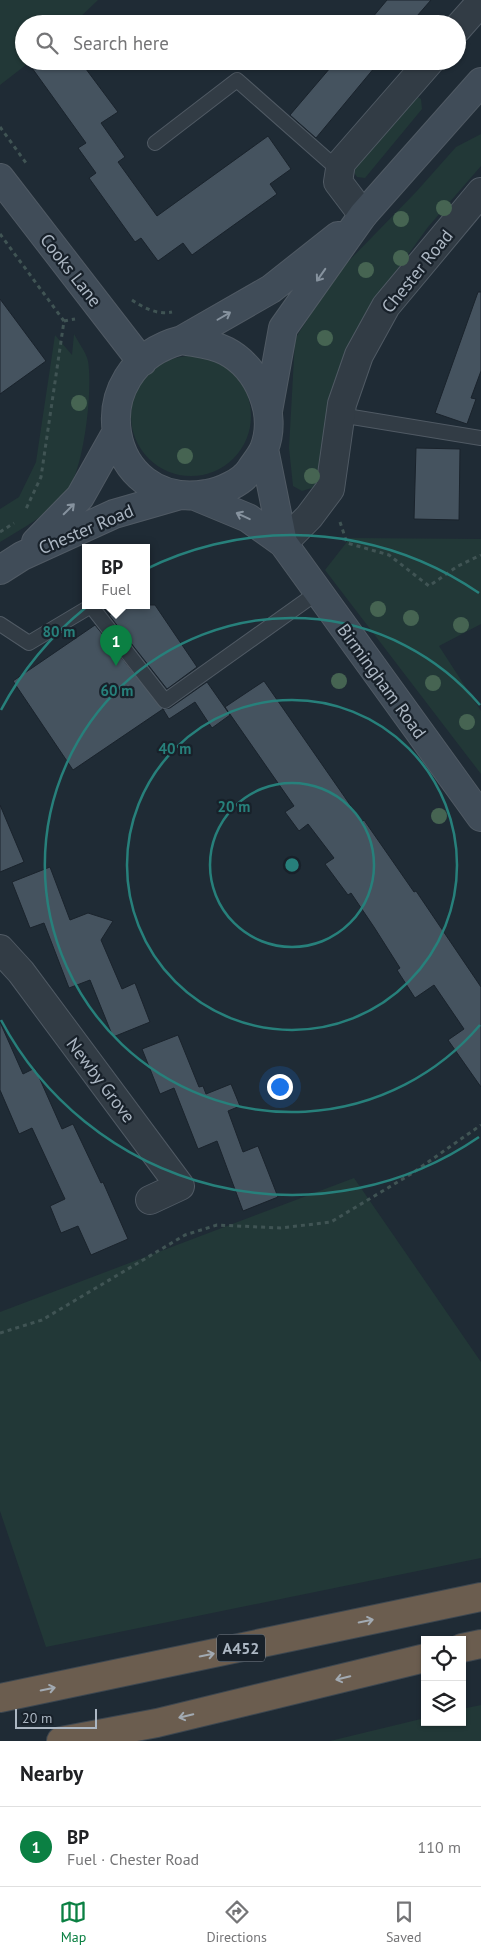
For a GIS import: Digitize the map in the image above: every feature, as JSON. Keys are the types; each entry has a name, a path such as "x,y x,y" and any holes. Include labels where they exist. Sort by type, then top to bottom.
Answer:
{"highway":[{"name":"A452","path":"0,1698 481,1597"},
{"path":"466,1647 481,1644"},
{"path":"61,1741 157,1723 421,1659"}],"main road":[{"path":"361,218 271,290 182,340 162,345 131,372 118,396 115,410 116,433 125,458 142,478 168,493 187,495 220,490 248,474 264,449 267,415 283,328 361,218 481,82"},
{"name":"Cooks Lane","path":"0,178 142,362"},
{"path":"182,340 217,348 240,361 257,381 263,394 267,415"},
{"name":"Chester Road","path":"22,556 80,497 116,433"},
{"name":"Birmingham Road","path":"264,449 283,543"},
{"name":"Chester Road","path":"0,570 22,556 114,514 187,495"},
{"name":"Birmingham Road","path":"187,495 248,518 283,543 481,817"}],"street":[{"path":"466,19 481,2"},
{"path":"361,218 338,182 341,163 422,70"},
{"name":"Chester Road","path":"283,543 330,489 340,416 359,355 386,306 481,192"},
{"name":"Newby Grove","path":"0,950 21,972 180,1186 150,1200"}],"lane":[{"path":"155,142 237,80 340,171"},
{"path":"340,416 481,438"},
{"path":"93,609 165,701 318,592"},
{"path":"0,624 29,643 86,609"}],"path":[{"path":"0,234 64,321 41,477 21,519 0,532"},
{"path":"322,500 340,522 347,543 389,555 429,586 458,566 481,555"},
{"path":"0,1333 42,1320 185,1235 217,1225 281,1228 331,1222 411,1174 481,1125"}],"green space":[{"path":"0,0 98,0 82,15 15,15 15,70 19,70 0,85"},
{"path":"416,96 421,99 422,109 365,178 357,177 353,171"},
{"path":"481,134 481,166 428,227 368,310 315,487 302,491 293,486 289,448 295,339 337,273 416,192 456,147"},
{"path":"74,334 88,361 89,391 86,430 72,484 65,495 51,509 0,542 0,509 19,497 36,462 55,335 72,355"},
{"path":"191,356 203,357 214,361 224,366 233,374 241,383 246,393 250,404 250,428 246,439 241,449 233,458 224,466 214,471 203,475 191,476 179,475 168,471 158,466 149,458 141,449 136,439 132,428 131,416 132,404 136,393 141,383 149,374 158,366 168,361 179,357"},
{"path":"350,538 481,539 481,624 439,646 481,711 481,774 325,570"},
{"path":"354,1178 481,1362 481,1558 46,1647 0,1511 0,1312"},
{"path":"481,1705 481,1741 330,1741 421,1719 421,1726 466,1726 466,1708"}],"building":[{"path":"387,0 431,0 418,15 374,15"},
{"path":"33,70 87,70 118,112 101,123 125,157 118,162 157,216 268,136 291,169 270,184 277,194 192,255 183,243 158,261 141,238 135,242 89,178 96,173 78,148 86,143"},
{"path":"328,70 373,70 316,138 290,115"},
{"path":"478,292 481,292 481,371 471,398 476,399 467,424 435,413"},
{"path":"0,299 46,361 0,394"},
{"path":"416,448 460,449 459,520 414,519"},
{"path":"150,605 155,605 197,667 167,689 109,615 111,614 107,609 150,609"},
{"path":"95,625 163,709 73,770 13,681"},
{"path":"264,681 362,822 364,820 414,892 416,891 481,987 481,1087 448,1040 464,1029 434,985 415,998 397,970 400,968 374,927 351,893 348,895 325,864 334,858 308,824 299,831 285,812 294,806 225,707"},
{"path":"207,682 230,715 212,728 195,702 169,719 163,709 170,708"},
{"path":"0,805 24,862 0,872"},
{"path":"50,867 70,920 88,913 113,921 101,940 122,989 135,983 150,1022 113,1037 90,980 69,988 44,923 30,928 12,882"},
{"path":"0,1022 23,1074 35,1068 62,1129 73,1124 101,1183 103,1182 128,1239 91,1255 78,1226 61,1233 50,1206 65,1199 32,1128 19,1134 0,1090"},
{"path":"178,1035 199,1087 203,1086 206,1094 231,1084 240,1106 228,1111 243,1152 258,1146 278,1197 243,1211 217,1141 198,1149 174,1088 160,1094 142,1049"}],"place":[{"name":"BP","path":"116,666"}]}
